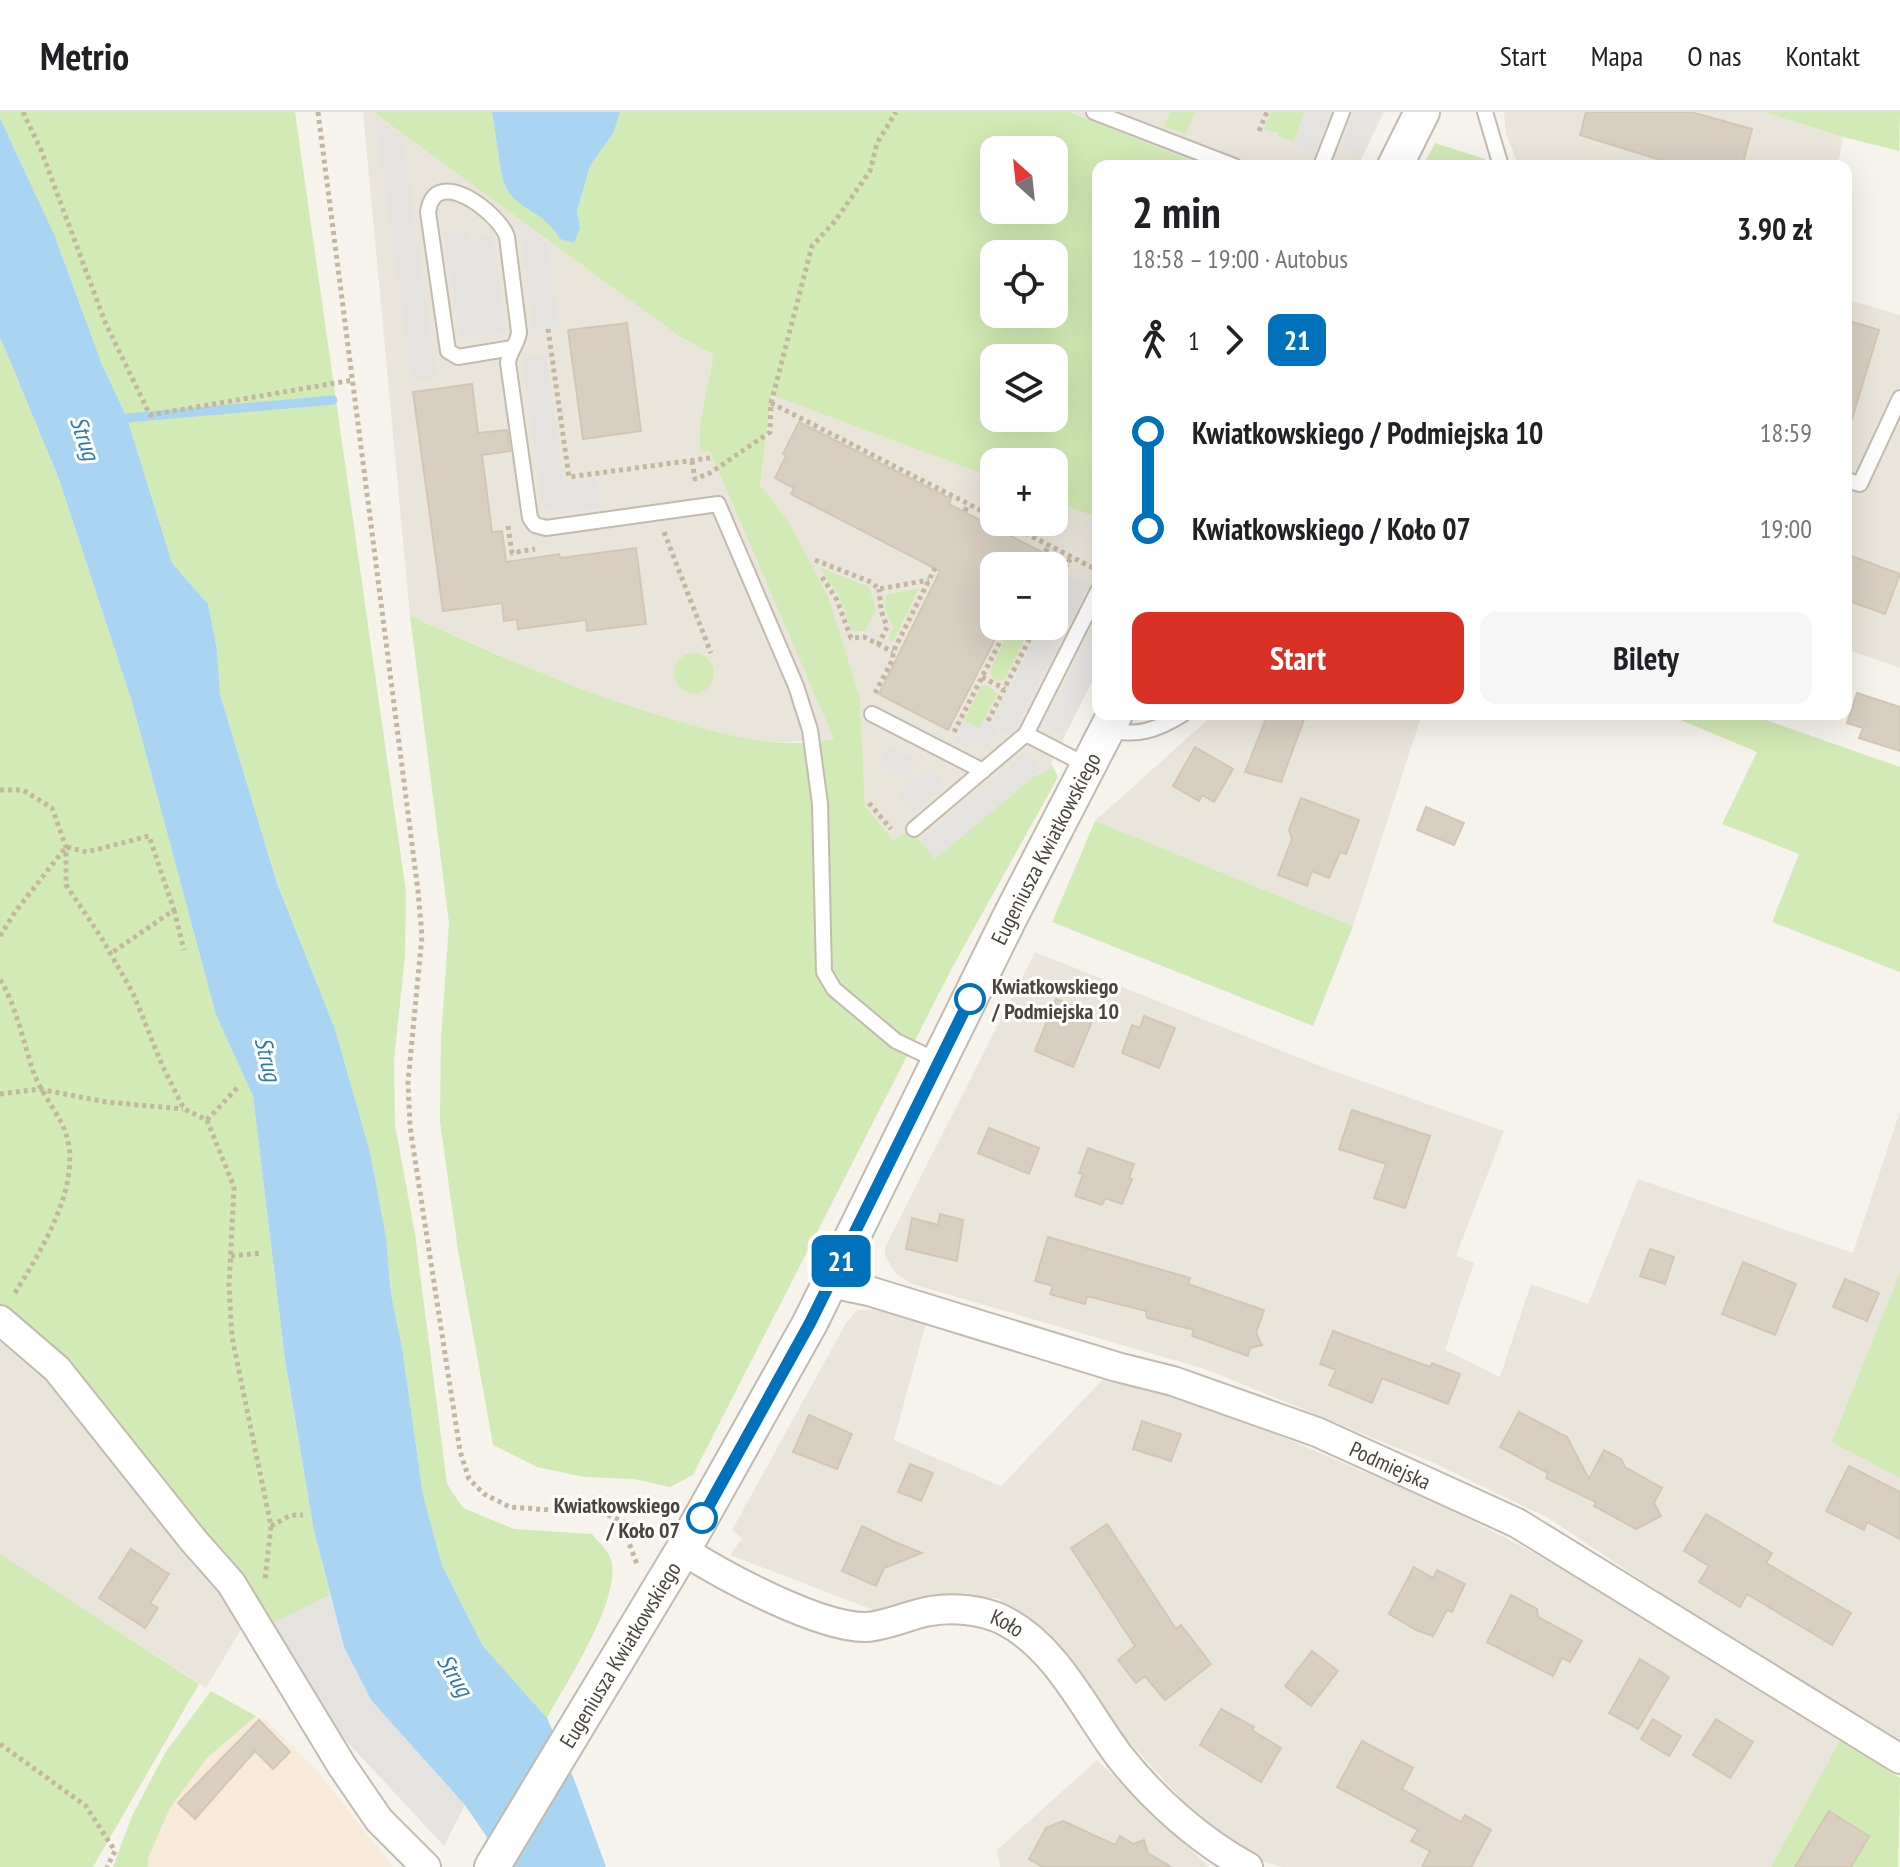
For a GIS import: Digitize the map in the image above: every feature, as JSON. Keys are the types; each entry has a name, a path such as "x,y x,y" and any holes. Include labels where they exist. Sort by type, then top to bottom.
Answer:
{"street":[{"path":"1398,160 1422,112"},
{"name":"Eugeniusza Kwiatkowskiego","path":"492,1867 683,1550 830,1283 1009,919 1111,721"},
{"name":"Podmiejska","path":"830,1283 869,1291 1117,1367 1173,1381 1317,1432 1517,1523 1900,1759"},
{"path":"4,1322 57,1369 231,1583 342,1766 379,1820 426,1867"},
{"name":"Koło","path":"683,1550 791,1606 833,1623 867,1627 932,1610 968,1610 1001,1619 1025,1635 1046,1655 1121,1758 1149,1789 1218,1851 1248,1867"}],"lane":[{"path":"1094,112 1218,160"},
{"path":"1323,160 1342,112"},
{"path":"1485,112 1499,160"},
{"path":"512,348 458,357 448,351 428,212 432,198 442,192 459,193 505,229 519,326 519,338 508,361 528,512 535,525 546,528 718,504 796,686 810,730 820,804 824,972 834,989 896,1041 940,1062"},
{"path":"1852,482 1860,484 1900,398"},
{"path":"914,829 1026,734 1092,603"},
{"path":"872,714 983,771"},
{"path":"1111,721 1125,735 1151,730 1171,720"},
{"path":"1026,734 1089,766"}],"path":[{"path":"23,112 41,150 105,322 150,415 353,383"},
{"path":"318,112 412,830 422,936 408,1082 410,1127 460,1451 469,1479 484,1494 510,1507 606,1514 683,1550"},
{"path":"692,461 695,479 710,473 770,432 771,403 812,246 835,221 870,171 877,143 896,112"},
{"path":"1259,131 1267,112"},
{"path":"548,329 569,477 710,458"},
{"path":"771,403 980,510"},
{"path":"965,511 968,504"},
{"path":"507,522 512,553 542,548"},
{"path":"649,534 726,523"},
{"path":"664,531 711,653"},
{"path":"1031,536 1092,567"},
{"path":"1045,552 1049,545"},
{"path":"1068,563 1071,557"},
{"path":"815,560 871,582 879,589 887,627 878,645"},
{"path":"872,714 878,702 873,699 893,659 893,652 935,568"},
{"path":"822,577 837,600 851,638 864,637 893,652"},
{"path":"879,589 930,580"},
{"path":"944,751 1001,640"},
{"path":"988,721 1029,640"},
{"path":"982,677 1005,689"},
{"path":"0,790 23,790 52,808 66,847 66,885 133,993 162,1065 184,1109"},
{"path":"66,847 87,852 149,836 184,950"},
{"path":"0,936 66,847"},
{"path":"110,954 174,910"},
{"path":"0,980 39,1089 67,1135 70,1170 41,1251 10,1300 4,1322"},
{"path":"207,1120 238,1087"},
{"path":"0,1094 39,1089 106,1102 184,1109 207,1120 234,1187 229,1286 232,1337 271,1526 259,1628"},
{"path":"231,1256 262,1253"},
{"path":"271,1526 291,1515 303,1515"},
{"path":"0,1744 86,1806 115,1851 107,1867"}],"shaded area":[{"path":"363,112 373,112 679,336 715,355 700,452 710,451 835,740 748,741 625,706 410,616"},
{"path":"1071,112 1384,112 1361,160 1189,160"},
{"path":"1305,112 1330,112 1314,153 1293,144"},
{"path":"1355,112 1380,112 1362,156 1341,148"},
{"path":"1504,112 1764,112 1843,137 1839,160 1517,160 1506,134"},
{"path":"375,117 403,138 436,378 412,381"},
{"path":"519,223 547,243 559,327 534,331"},
{"path":"468,230 470,240 493,236 506,332 459,339 444,233"},
{"path":"1852,301 1900,315 1900,668 1852,651"},
{"path":"546,356 564,482 597,479 600,508 559,513 547,509 542,502 522,359"},
{"path":"773,395 980,473 980,536 1068,536 1068,506 1092,516 1092,681 1048,770 1033,777 935,859 895,842 865,806 860,699 760,485"},
{"path":"1068,573 1089,584 1068,625"},
{"path":"1092,630 1092,681 1065,734 1045,724"},
{"path":"1034,640 1060,640 1013,735 998,728 988,748 973,740 968,749 953,741 964,721 979,729 983,721 992,725"},
{"path":"1207,720 1420,720 1353,926 1095,821"},
{"path":"888,746 916,761 906,781 877,766"},
{"path":"1027,751 1042,770 935,859 921,841"},
{"path":"930,768 945,785 913,813 898,795"},
{"path":"1035,952 1325,1068 1504,1131 1456,1256 1474,1263 1445,1350 1500,1377 1531,1284 1588,1304 1638,1179 1853,1253 1900,1111 1900,1273 1833,1442 1900,1478 1900,1744 1723,1634 1548,1518 1436,1464 1208,1370 912,1284 896,1274 885,1256 885,1247"},
{"path":"881,1309 926,1323 894,1440 1001,1486 1107,1375 1233,1416 1433,1501 1529,1550 1638,1613 1840,1740 1771,1867 1284,1867 1240,1856 1195,1814 1100,1710 1019,1614 998,1598 943,1598 881,1613 730,1555 742,1538 732,1530 846,1323 857,1310"},
{"path":"0,1338 59,1386 246,1621 206,1688 0,1554"},
{"path":"330,1595 344,1647 371,1700 465,1805 444,1846 311,1703 269,1625"},
{"path":"256,1716 268,1722 315,1768 393,1867 148,1867 148,1858 170,1808 207,1758"},
{"path":"1097,1760 1209,1867 1000,1867 997,1850"}],"green space":[{"path":"0,112 295,112 406,892 405,956 394,1060 395,1125 415,1234 447,1484 463,1508 514,1529 592,1534 611,1559 612,1576 601,1617 547,1718 483,1646 442,1565 423,1495 402,1347 391,1294 386,1237 370,1152 335,1029 277,882 220,694 217,650 208,604 172,563 127,418 101,362 54,234 0,118"},
{"path":"373,112 492,112 506,188 517,201 548,222 561,239 574,243 580,228 577,211 590,166 614,132 620,112 1070,112 1189,160 1092,160 1092,516 1068,506 1068,448 980,448 980,473 772,395 760,485 789,523 828,596 860,699 865,806 894,841 910,829 935,859 1033,777 1048,770 1051,764 1058,777 953,966 693,1475 670,1487 634,1479 584,1477 537,1467 493,1445 458,1250 440,1122 441,1039 449,923 410,616 509,660 643,711 755,740 793,743 834,739 710,451 700,452 702,416 714,355 679,336"},
{"path":"1170,112 1195,112 1186,134 1164,127"},
{"path":"1271,112 1305,112 1294,142 1278,136 1278,133 1264,130"},
{"path":"1764,112 1900,112 1899,151 1843,137"},
{"path":"1435,143 1485,160 1426,160"},
{"path":"0,337 59,479 132,702 216,1015 253,1096 285,1361 314,1531 330,1595 269,1625 59,1386 0,1338"},
{"path":"819,567 869,587 876,610 865,631 852,631 838,594"},
{"path":"919,588 893,642 888,639 894,627 885,610 886,595"},
{"path":"1005,640 1024,640 1005,679 999,681 992,677 990,670"},
{"path":"694,653 708,659 714,673 708,687 694,693 680,687 674,673 680,659"},
{"path":"988,685 997,694 979,729 964,721 981,686"},
{"path":"1680,720 1766,720 1900,767 1900,972 1772,922 1799,854 1722,824 1757,752"},
{"path":"1095,821 1353,926 1313,1026 1052,922"},
{"path":"1900,1273 1900,1478 1832,1442"},
{"path":"0,1554 199,1684 93,1867 0,1867"},
{"path":"211,1691 256,1716 207,1758 170,1808 148,1858 148,1867 113,1867 132,1816 165,1753"},
{"path":"1840,1740 1900,1778 1898,1867 1771,1867"}],"water":[{"path":"492,112 620,112 614,132 590,166 577,211 580,228 574,243 560,239 547,222 517,201 506,188"},
{"name":"Strug","path":"0,118 54,234 101,362 127,418 172,563 208,604 217,650 220,694 277,883 335,1029 370,1152 386,1237 391,1294 402,1347 423,1495 442,1565 483,1646 547,1718 574,1779 606,1867 507,1867 465,1805 371,1700 344,1647 314,1531 285,1360 253,1096 216,1015 132,702 59,479 0,337"}],"building":[{"path":"1586,112 1691,112 1752,129 1744,160 1661,160 1580,135"},
{"path":"1852,322 1879,330 1852,419"},
{"path":"627,323 641,431 583,439 568,330"},
{"path":"472,384 478,433 507,430 510,451 482,455 492,532 502,531 506,562 636,548 646,624 587,631 586,620 518,629 517,619 504,621 502,603 443,611 413,392"},
{"path":"799,422 951,499 949,504 980,520 980,536 1011,536 1042,552 980,552 980,640 995,640 948,730 879,694 940,571 791,494 794,488 775,478 786,456 783,454"},
{"path":"1852,556 1900,574 1885,614 1852,602"},
{"path":"1857,693 1900,707 1900,751 1859,738 1863,728 1847,723 1852,720"},
{"path":"1266,720 1304,720 1281,782 1245,772"},
{"path":"1195,747 1233,769 1214,802 1202,795 1199,801 1173,786"},
{"path":"1301,798 1359,820 1346,854 1340,852 1329,878 1312,871 1307,886 1278,875 1292,839 1289,830"},
{"path":"1426,807 1464,823 1454,845 1417,830"},
{"path":"1056,999 1095,1014 1073,1067 1035,1051"},
{"path":"1144,1016 1175,1028 1159,1068 1122,1053 1132,1025 1140,1028"},
{"path":"1352,1110 1430,1136 1405,1208 1374,1198 1386,1164 1339,1149"},
{"path":"989,1128 1039,1148 1029,1174 978,1153"},
{"path":"1088,1148 1134,1164 1122,1204 1105,1198 1102,1205 1075,1196"},
{"path":"940,1214 963,1220 957,1261 906,1249 912,1218 938,1225"},
{"path":"1048,1237 1190,1278 1188,1284 1264,1310 1256,1333 1262,1345 1250,1348 1248,1356 1192,1336 1194,1330 1147,1318 1146,1311 1087,1296 1085,1304 1050,1294 1053,1286 1035,1281"},
{"path":"1650,1249 1674,1257 1665,1284 1640,1276"},
{"path":"1743,1262 1796,1284 1775,1335 1722,1314"},
{"path":"1845,1279 1879,1293 1867,1321 1833,1307"},
{"path":"1333,1331 1430,1367 1432,1363 1460,1374 1448,1404 1382,1378 1372,1403 1329,1385 1336,1370 1320,1364"},
{"path":"1519,1412 1567,1437 1589,1479 1604,1450 1621,1459 1625,1467 1662,1488 1654,1503 1661,1516 1636,1529 1594,1506 1596,1502 1546,1478 1548,1473 1500,1447"},
{"path":"809,1415 852,1434 837,1469 793,1452"},
{"path":"1142,1421 1181,1434 1171,1461 1133,1449"},
{"path":"910,1464 933,1473 921,1501 898,1492"},
{"path":"1849,1466 1900,1492 1900,1539 1867,1522 1864,1530 1826,1511"},
{"path":"1706,1514 1772,1553 1766,1563 1851,1613 1832,1645 1747,1594 1740,1607 1699,1582 1709,1566 1684,1551"},
{"path":"1107,1524 1176,1629 1181,1625 1211,1664 1165,1700 1145,1676 1136,1683 1118,1660 1135,1646 1071,1548"},
{"path":"862,1526 922,1553 884,1568 876,1586 842,1571"},
{"path":"131,1549 169,1574 150,1603 158,1608 145,1628 99,1598"},
{"path":"1414,1567 1433,1578 1437,1570 1465,1584 1452,1612 1447,1610 1433,1636 1389,1614"},
{"path":"1511,1595 1537,1609 1538,1617 1582,1641 1570,1662 1562,1658 1553,1676 1487,1642"},
{"path":"1312,1651 1338,1671 1311,1706 1285,1686"},
{"path":"1640,1659 1669,1677 1638,1729 1609,1713"},
{"path":"1221,1709 1254,1727 1252,1730 1281,1748 1261,1782 1200,1745"},
{"path":"1653,1719 1681,1736 1669,1756 1641,1739"},
{"path":"1716,1719 1753,1742 1730,1778 1693,1755"},
{"path":"259,1720 290,1752 273,1769 255,1751 195,1819 178,1803"},
{"path":"1362,1741 1413,1768 1402,1789 1461,1822 1465,1815 1491,1830 1471,1867 1422,1867 1430,1851 1411,1841 1418,1830 1337,1787"},
{"path":"1829,1811 1869,1836 1851,1867 1795,1867"},
{"path":"1063,1821 1115,1845 1120,1836 1133,1844 1144,1840 1148,1853 1171,1867 1043,1867 1029,1859 1046,1828"}],"waterway":[{"path":"127,418 333,400"}],"bus line":[{"name":"21","path":"702,1518 810,1323 970,999"}],"place":[{"name":"Kwiatkowskiego / Podmiejska 10","path":"970,999"},
{"name":"Kwiatkowskiego / Koło 07","path":"702,1518"}]}
